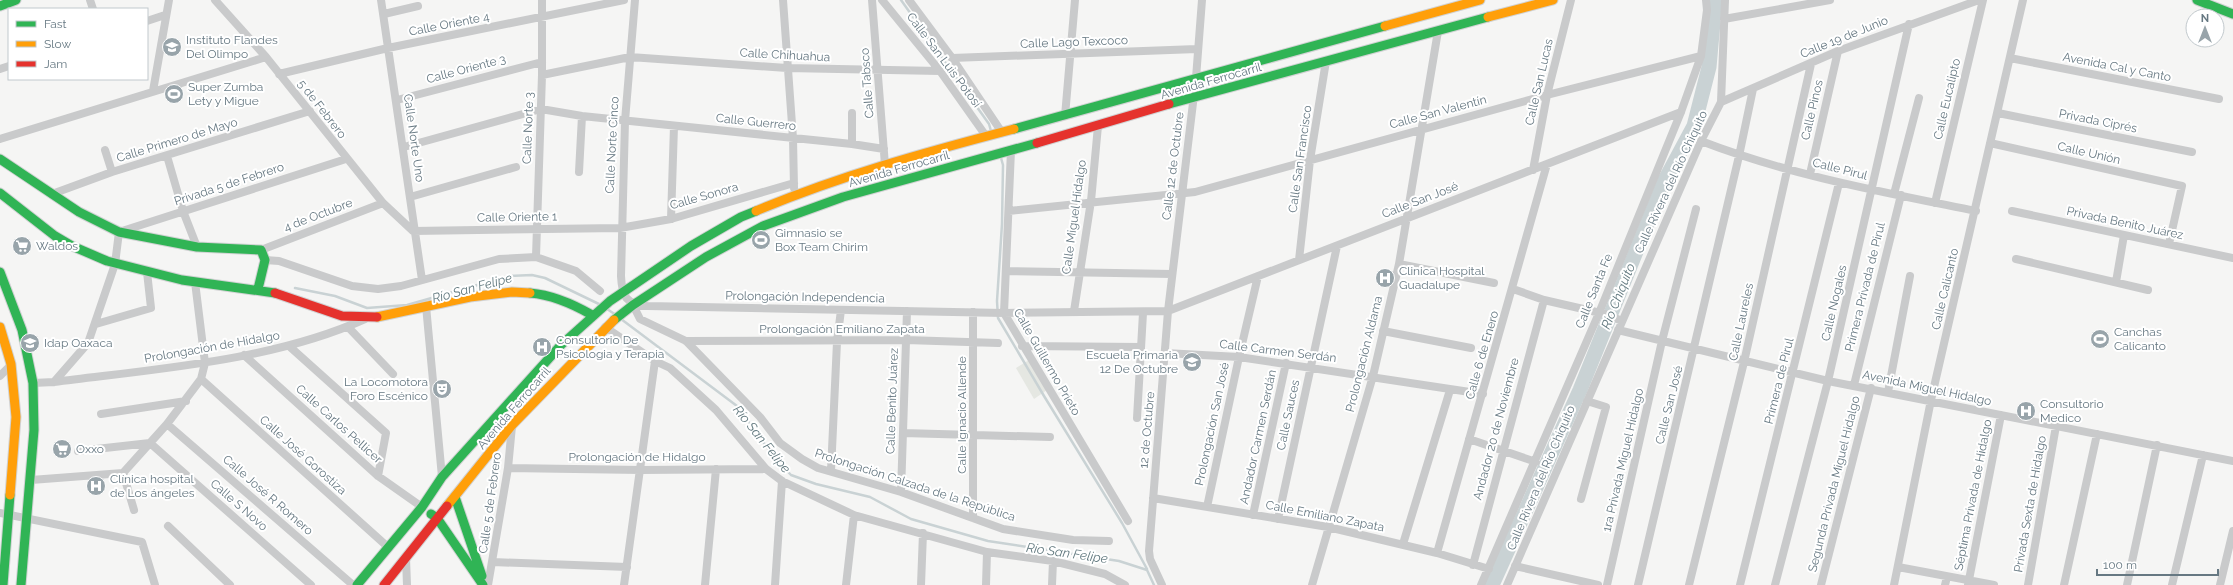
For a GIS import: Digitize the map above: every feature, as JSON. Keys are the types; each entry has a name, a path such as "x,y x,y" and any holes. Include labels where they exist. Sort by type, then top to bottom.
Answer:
{"main road":[{"path":"0,6 16,0"},
{"name":"Avenida Ferrocarril","path":"357,585 422,507 442,478 561,345 610,301 691,246 741,217 794,195 885,165 993,134 1064,116 1448,5 1480,0"},
{"name":"Avenida Ferrocarril","path":"384,585 436,518 512,425 609,324 633,305 706,257 763,226 843,197 1326,61 1553,0"},
{"path":"2197,0 2233,14"},
{"path":"0,159 78,212 119,232 197,247 261,250 265,260 258,289"},
{"path":"0,193 56,236 115,264 195,282 231,288 258,289 273,292 306,306 345,318 392,316 426,306 487,294 543,294 596,312"},
{"path":"0,272 22,330 33,383 34,430 28,518 21,585"},
{"path":"0,327 4,336 11,364 16,417 4,513 3,585"},
{"path":"4,336 12,330 22,330"},
{"path":"455,496 484,585"},
{"path":"422,507 436,518 484,585"}],"street":[{"path":"153,91 165,15 169,0"},
{"name":"5 de Febrero","path":"215,0 266,58 383,203 413,231"},
{"name":"Calle Norte Uno","path":"381,0 404,147 413,231 422,280"},
{"name":"Calle Norte 3","path":"536,257 542,75 542,0"},
{"name":"Calle Oriente 4","path":"279,74 388,48 542,17 590,3 624,0"},
{"name":"Calle Norte Cinco","path":"623,292 620,276 620,228 625,121 635,0"},
{"path":"783,0 793,138 794,195"},
{"name":"Calle Tabsco","path":"872,0 885,165"},
{"name":"Calle San Luis Potosí","path":"882,0 993,134"},
{"name":"Calle San Luis Potosí","path":"909,0 952,58 993,134"},
{"path":"1064,116 1075,0"},
{"name":"Calle 12 de Octubre","path":"1168,311 1196,78 1197,49 1202,0"},
{"name":"Calle San Lucas","path":"1533,170 1548,94 1571,0"},
{"name":"Calle Santa Fe","path":"1481,585 1602,314 1681,112 1701,56 1707,10 1706,0"},
{"name":"Calle Rivera del Río Chiquito","path":"1507,585 1618,330 1618,319 1701,141 1721,102 1725,0"},
{"path":"1724,19 1830,0"},
{"name":"Calle 19 de Junio","path":"1721,102 1838,51 1909,24 1979,0"},
{"name":"Calle Eucalipto","path":"1935,203 1983,0"},
{"name":"Calle Calicanto","path":"1894,585 1932,400 2024,0"},
{"path":"384,14 418,6"},
{"path":"148,21 165,15"},
{"name":"Calle Nogales","path":"1775,585 1828,381 1873,190 1909,24"},
{"name":"Prolongación Aldama","path":"1312,585 1373,376 1399,264 1438,31"},
{"name":"Calle Lago Texcoco","path":"952,58 1070,55 1197,49"},
{"name":"Calle Pinos","path":"1810,174 1838,51"},
{"name":"Calle San Valentín","path":"1009,211 1091,201 1182,194 1214,187 1548,94 1701,56"},
{"name":"Calle Chihuahua","path":"542,75 630,57 787,68 878,71 940,71"},
{"path":"0,139 153,91 266,58"},
{"name":"Avenida Cal y Canto","path":"2010,58 2219,99"},
{"name":"Calle San Francisco","path":"1299,260 1310,160 1326,61"},
{"name":"Calle Oriente 3","path":"396,100 542,62"},
{"name":"Calle Laureles","path":"1689,585 1744,362 1811,64"},
{"name":"Calle San José","path":"1638,585 1739,156 1752,89"},
{"name":"Primera Privada de Pirul","path":"1854,385 1919,98"},
{"path":"404,147 541,109"},
{"name":"Calle Guerrero","path":"541,109 582,116 852,144 884,149"},
{"name":"Calle Primero de Mayo","path":"52,194 112,172 310,112"},
{"name":"Calle San José","path":"1168,311 1681,112"},
{"path":"852,113 852,144"},
{"name":"Privada Ciprés","path":"1998,113 2192,152"},
{"path":"580,172 582,116"},
{"path":"671,219 674,126"},
{"name":"Calle Miguel Hidalgo","path":"1074,311 1091,201 1098,126"},
{"name":"Calle Pirul","path":"1701,141 1739,156 1839,183 1976,211"},
{"name":"Calle Unión","path":"1990,143 2182,186 2169,244"},
{"path":"105,150 112,172"},
{"name":"Calle Guillermo Prieto","path":"1004,152 1009,211 1006,271 999,313 1022,346 1128,521"},
{"path":"168,156 183,211 197,247"},
{"name":"Privada 5 de Febrero","path":"119,232 346,159"},
{"name":"Calle 6 de Enero","path":"1437,553 1513,289 1547,164"},
{"path":"410,197 516,167"},
{"name":"Calle Sonora","path":"620,228 671,219 794,183"},
{"name":"Primera de Pirul","path":"1740,585 1839,183"},
{"name":"4 de Octubre","path":"261,250 383,203"},
{"name":"1ra Privada Miguel Hidalgo","path":"1607,585 1662,341 1696,209"},
{"name":"Privada Benito Juárez","path":"2012,211 2233,258"},
{"name":"Calle Oriente 1","path":"413,231 536,228 620,228"},
{"path":"54,382 88,343 96,324 115,264 119,232"},
{"path":"2116,282 2124,235"},
{"name":"Calle Sauces","path":"1278,519 1337,246"},
{"path":"265,260 279,261 352,286 378,289 401,286 499,259 536,257 576,271 600,291"},
{"path":"2016,259 2148,290"},
{"path":"1399,264 1494,283"},
{"path":"1006,271 1172,274"},
{"path":"96,324 151,308 147,272"},
{"name":"Prolongación San José","path":"1207,507 1258,276"},
{"path":"1888,392 1910,276"},
{"path":"31,480 123,473 167,424 186,401 201,379 205,363 195,282"},
{"path":"1513,289 1544,300 1618,319"},
{"path":"623,292 628,301 633,305"},
{"name":"Andador 20 de Noviembre","path":"1473,565 1502,449 1544,300"},
{"name":"Prolongación Independencia","path":"633,305 999,313 1074,311 1143,313 1168,311"},
{"name":"Prolongación Calzada de la República","path":"633,305 640,319 686,341 760,417 780,443 802,460 818,468 901,492 1003,529 1073,540 1109,541"},
{"path":"426,306 442,478"},
{"path":"831,471 837,342 841,310"},
{"name":"Calle Benito Juárez","path":"901,492 907,311"},
{"name":"12 de Octubre","path":"1162,585 1150,558 1149,551 1168,311"},
{"name":"Calle Ignacio Allende","path":"973,312 973,518"},
{"path":"1137,418 1143,313"},
{"name":"Prolongación de Hidalgo","path":"33,383 54,382 205,363 289,346 348,327 368,318"},
{"path":"609,324 655,361 670,368 716,410 766,469 782,481 854,515 987,552 1052,561 1105,574 1125,585"},
{"path":"348,327 393,374"},
{"name":"Avenida Miguel Hidalgo","path":"1618,330 1744,362 1828,381 1932,400 2233,461"},
{"path":"1383,331 1471,348"},
{"name":"Prolongación Emiliano Zapata","path":"686,341 837,342 906,340 998,343"},
{"path":"289,346 386,433 378,476"},
{"path":"1022,346 1141,347"},
{"name":"Calle Carmen Serdán","path":"1165,353 1239,357 1310,366 1450,390 1483,394"},
{"name":"Calle Carlos Pellicer","path":"244,354 378,476 422,507"},
{"path":"624,585 655,361"},
{"name":"Andador Carmen Serdán","path":"1253,515 1286,363"},
{"path":"0,376 6,372 11,364"},
{"name":"Calle José Gorostiza","path":"201,379 389,548"},
{"name":"Segunda Privada Miguel Hidalgo","path":"1821,585 1870,388"},
{"path":"1403,544 1450,390"},
{"path":"101,414 186,401"},
{"path":"1581,499 1606,407 1587,401"},
{"name":"Séptima Privada de Hidalgo","path":"1969,583 2001,415"},
{"name":"Calle José R Romero","path":"167,424 353,585"},
{"name":"Calle 5 de Febrero","path":"488,585 508,468 512,425"},
{"name":"Privada Sexta de Hidalgo","path":"2028,585 2056,426"},
{"path":"903,433 1050,436"},
{"path":"2064,585 2097,434"},
{"path":"1469,439 1502,449 1536,462"},
{"path":"78,451 150,443"},
{"name":"Calle S Novo","path":"150,443 311,585"},
{"path":"2127,585 2157,445"},
{"path":"2172,585 2203,455"},
{"name":"Prolongación de Hidalgo","path":"508,468 641,470 766,469"},
{"path":"705,585 716,469"},
{"path":"123,473 134,510"},
{"path":"775,585 782,481"},
{"name":"Calle Emiliano Zapata","path":"1153,498 1328,527 1403,544 1489,569"},
{"path":"4,513 142,542 155,585"},
{"path":"846,585 854,515"},
{"path":"168,526 230,585"},
{"path":"2220,585 2233,531"},
{"path":"921,585 923,533"},
{"path":"986,585 987,552"},
{"path":"406,558 407,585"},
{"path":"1052,561 1052,585"},
{"path":"493,562 627,567"},
{"path":"1516,566 1581,584 1598,585"},
{"path":"1898,567 1946,581 1994,585"}],"shaded area":[{"path":"1029,360 1047,390 1034,399 1016,368"}],"waterway":[{"path":"901,0 989,124 991,131"},
{"name":"Rio Chiquito","path":"1492,585 1580,390 1665,180 1694,126 1709,67 1715,0"},
{"path":"1001,158 1003,165 1002,224 997,301 998,318 1122,523 1147,569"},
{"name":"Río San Felipe","path":"295,288 335,296 367,308 407,305 509,276 532,275 545,278 601,305"},
{"name":"Río San Felipe","path":"607,309 616,315"},
{"name":"Río San Felipe","path":"621,319 737,406 774,457 791,475 816,484 870,497 911,519 988,541 1119,561 1147,570 1154,585"}],"traffic: fast":[{"path":"0,6 16,0"},
{"path":"2197,0 2233,14"},
{"path":"1169,104 1488,17"},
{"path":"1014,129 1385,26"},
{"path":"614,320 633,305 706,257 763,226 843,197 1037,143"},
{"path":"0,159 79,212 119,232 197,247 261,250 265,260 258,289"},
{"path":"0,193 55,236 72,246 107,261 182,280 275,293"},
{"path":"357,585 422,507 442,477 561,345 610,301 691,246 741,217 756,211"},
{"path":"0,272 22,330 33,383 34,430 21,585"},
{"path":"530,293 547,296 562,301 578,307 592,315"},
{"path":"3,585 10,495"},
{"path":"455,497 482,576"},
{"path":"431,514 437,518 483,585"}],"traffic: slow":[{"path":"1385,26 1480,0"},
{"path":"1488,17 1553,0"},
{"path":"756,211 787,198 851,176 916,156 1014,129"},
{"path":"377,317 470,297 512,292 530,293"},
{"path":"447,506 512,425 614,320"},
{"path":"0,327 11,364 16,417 10,495"}],"traffic: jam":[{"path":"1037,143 1169,104"},
{"path":"275,293 342,316 377,317"},
{"path":"384,585 447,506"}],"place":[{"name":"Instituto Flandes Del Olimpo","path":"172,47"},
{"name":"Super Zumba Lety y Migue","path":"174,94"},
{"name":"Gimnasio se Box Team Chirim","path":"761,240"},
{"name":"Waldos","path":"22,246"},
{"name":"Clinica Hospital Guadalupe","path":"1385,278"},
{"name":"Canchas Calicanto","path":"2100,339"},
{"name":"Idap Oaxaca","path":"30,343"},
{"name":"Consultorio De Psicologia y Terapia","path":"542,347"},
{"name":"Escuela Primaria 12 De Octubre","path":"1192,362"},
{"name":"La Locomotora Foro Escénico","path":"442,389"},
{"name":"Consultorio Medico","path":"2026,411"},
{"name":"Oxxo","path":"62,449"},
{"name":"Clínica hospital de Los ángeles","path":"96,486"}]}
